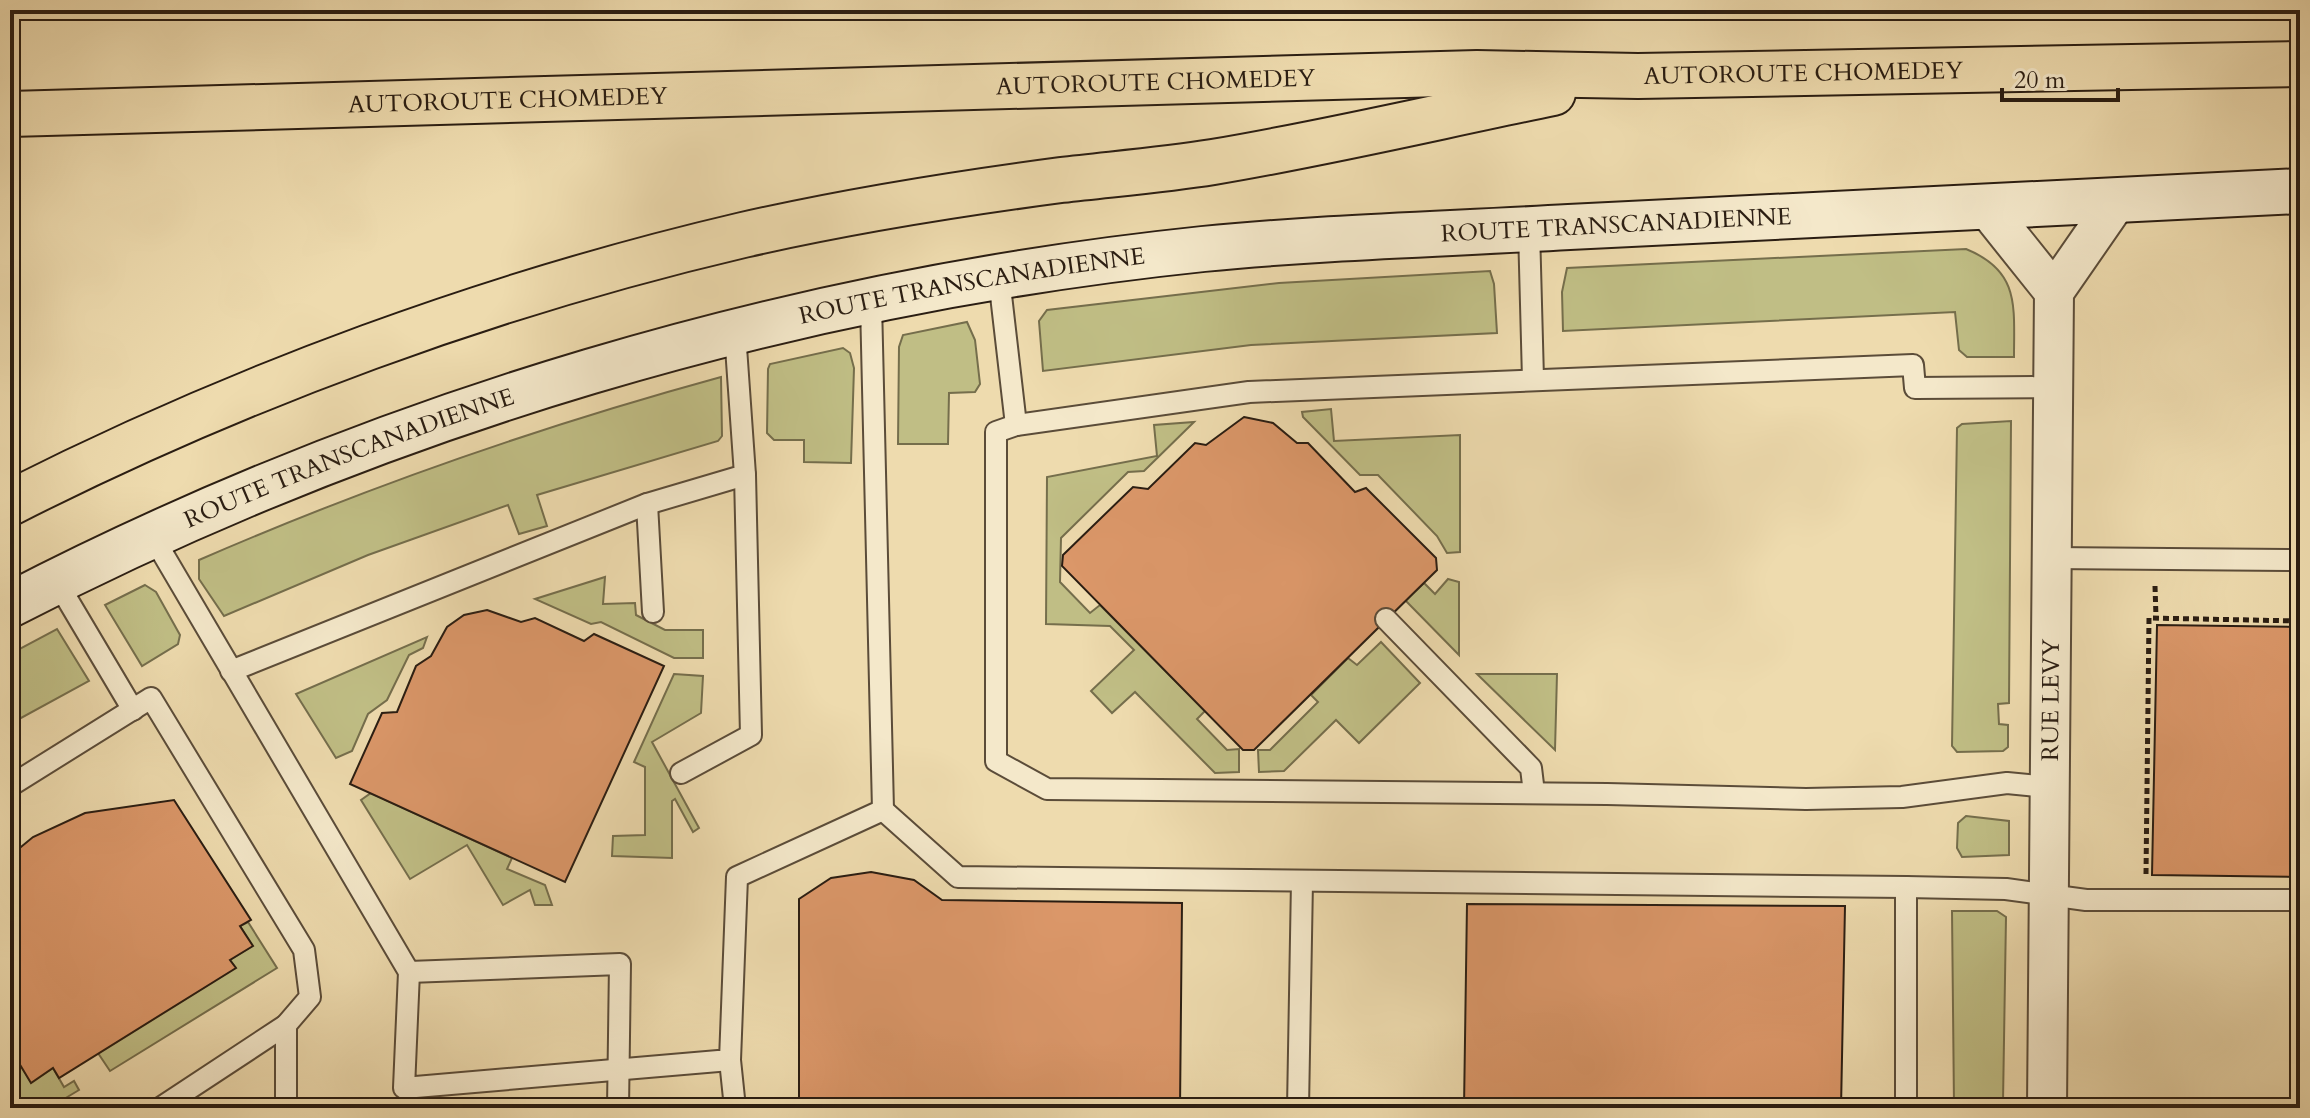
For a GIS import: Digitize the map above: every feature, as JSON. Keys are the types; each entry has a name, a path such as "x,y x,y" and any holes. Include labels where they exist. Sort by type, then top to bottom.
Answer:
{"highway":[{"name":"AUTOROUTE CHOMEDEY","path":"10,114 1477,73 1638,76 2300,64"},
{"path":"10,503 188,420 341,360 523,296 660,257 837,216 1057,181 1214,161 1638,76"}],"main road":[{"name":"ROUTE TRANSCANADIENNE","path":"10,605 153,537 396,435 540,387 735,333 999,278 1203,249 1529,229 2300,191"}],"street":[{"path":"1986,207 2054,292 2117,201"},
{"name":"RUE LEVY","path":"2047,1108 2054,292"}],"lane":[{"path":"1529,229 1533,379"},
{"path":"999,278 1016,425"},
{"path":"871,303 883,810 958,877 1906,887 2006,889 2086,900 2300,900"},
{"path":"681,773 751,735 745,475 735,333"},
{"path":"2048,787 2007,783 1902,797 1806,799 1534,793 1047,789 996,761 996,432 1016,425 1249,392 1533,379 1913,365 1915,388 2051,387"},
{"path":"231,671 647,504 745,475"},
{"path":"647,504 653,612"},
{"path":"153,537 409,972 404,1098 619,1069 730,1060"},
{"path":"2050,558 2300,560"},
{"path":"57,582 133,710"},
{"path":"1386,619 1531,768 1534,793"},
{"path":"10,786 151,698 304,950 310,997 286,1025 160,1108"},
{"path":"735,1108 730,1060 737,877 883,810"},
{"path":"1298,1108 1302,881"},
{"path":"1906,887 1906,1108"},
{"path":"409,972 620,964 618,1108"},
{"path":"286,1025 286,1108"}],"path":[{"path":"2131,876 2146,875 2149,618 2300,621"}],"shaded area":[{"path":"1966,249 1984,258 2005,279 2013,306 2014,357 1967,357 1959,350 1955,312 1563,331 1562,292 1567,268"},
{"path":"1490,271 1494,284 1497,333 1251,345 1043,371 1039,321 1047,310 1279,283"},
{"path":"967,322 975,340 980,384 975,392 949,393 948,444 898,444 899,347 903,335"},
{"path":"843,348 850,353 854,368 851,463 804,462 804,440 774,440 767,433 768,369 770,364"},
{"path":"721,377 722,436 718,441 537,495 547,526 519,534 508,505 368,555 224,616 199,579 199,560 327,507 522,437"},
{"path":"1331,409 1334,441 1460,435 1460,552 1447,553 1437,536 1378,475 1360,475 1303,417 1302,412"},
{"path":"2011,421 2009,703 1998,704 1999,724 2008,725 2008,747 2003,751 1957,752 1952,746 1957,428 1962,424"},
{"path":"1194,422 1144,471 1128,472 1061,538 1060,582 1090,613 1100,605 1205,711 1197,719 1227,750 1239,749 1239,772 1215,773 1135,692 1112,713 1091,691 1134,650 1110,626 1046,624 1047,477 1157,456 1154,425"},
{"path":"605,577 603,604 635,603 636,615 665,630 703,630 703,658 674,658 601,622 591,624 535,599"},
{"path":"1448,579 1459,582 1459,655 1405,600 1424,583 1435,594"},
{"path":"145,585 156,592 180,635 178,644 142,666 105,605"},
{"path":"57,629 89,681 10,724 10,654"},
{"path":"427,637 423,648 409,655 387,700 368,714 352,751 336,758 296,694"},
{"path":"1381,642 1420,683 1359,743 1336,720 1284,771 1259,772 1258,750 1270,750 1318,702 1311,695 1348,658 1357,665"},
{"path":"674,674 703,676 701,713 652,742 699,828 693,832 675,799 672,801 672,858 612,856 613,836 645,835 645,767 634,762"},
{"path":"1477,674 1557,674 1555,750"},
{"path":"371,793 512,858 507,869 545,885 552,905 535,905 530,890 503,905 467,845 410,879 361,800"},
{"path":"1966,816 2009,821 2009,855 1962,857 1957,848 1958,823"},
{"path":"1952,911 1997,911 2006,917 2003,1102 1954,1105"},
{"path":"248,922 277,968 110,1071 98,1053 235,967 230,960 252,946 240,926"},
{"path":"19,1063 31,1082 53,1068 64,1087 74,1081 79,1090 49,1108 22,1108 10,1088 10,1068"}],"building":[{"path":"1244,417 1273,423 1297,443 1308,443 1355,492 1366,488 1436,558 1437,570 1254,750 1243,750 1062,566 1063,555 1133,487 1148,489 1195,443 1206,445"},
{"path":"487,610 521,622 535,618 584,641 594,634 664,666 565,882 350,784 382,713 397,712 416,666 431,656 447,627 464,615"},
{"path":"2157,625 2300,627 2300,877 2152,875"},
{"path":"174,800 251,920 240,926 253,946 230,960 236,968 59,1078 53,1068 31,1083 19,1063 10,1068 10,856 33,837 85,813"},
{"path":"871,872 914,880 942,900 1182,903 1180,1108 799,1108 799,899 831,878"},
{"path":"1467,904 1845,906 1841,1108 1464,1108"}]}
